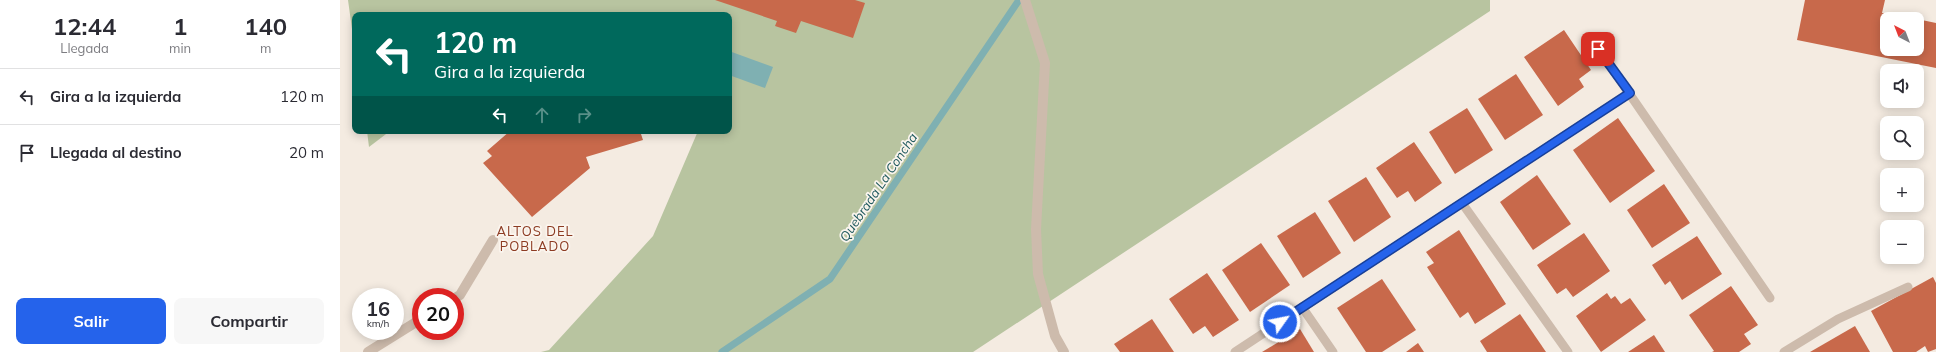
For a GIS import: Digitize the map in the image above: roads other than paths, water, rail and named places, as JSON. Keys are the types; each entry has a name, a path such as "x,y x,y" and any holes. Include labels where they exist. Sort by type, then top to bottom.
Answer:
{"street":[{"path":"1025,0 1045,63 1036,229 1038,274 1055,336 1064,352"},
{"path":"464,288 493,240"},
{"path":"368,352 412,325"}],"lane":[{"path":"1591,38 1770,298"},
{"path":"1235,352 1630,93"},
{"path":"1462,203 1568,352"},
{"path":"1784,352 1838,319 1908,287"},
{"path":"1302,307 1333,352"}],"water":[{"path":"732,52 773,67 765,88 732,76"}],"waterway":[{"name":"Quebrada La Concha","path":"722,352 830,279 1019,0"}],"district":[{"name":"ALTOS DEL POBLADO","path":"535,238"}]}
